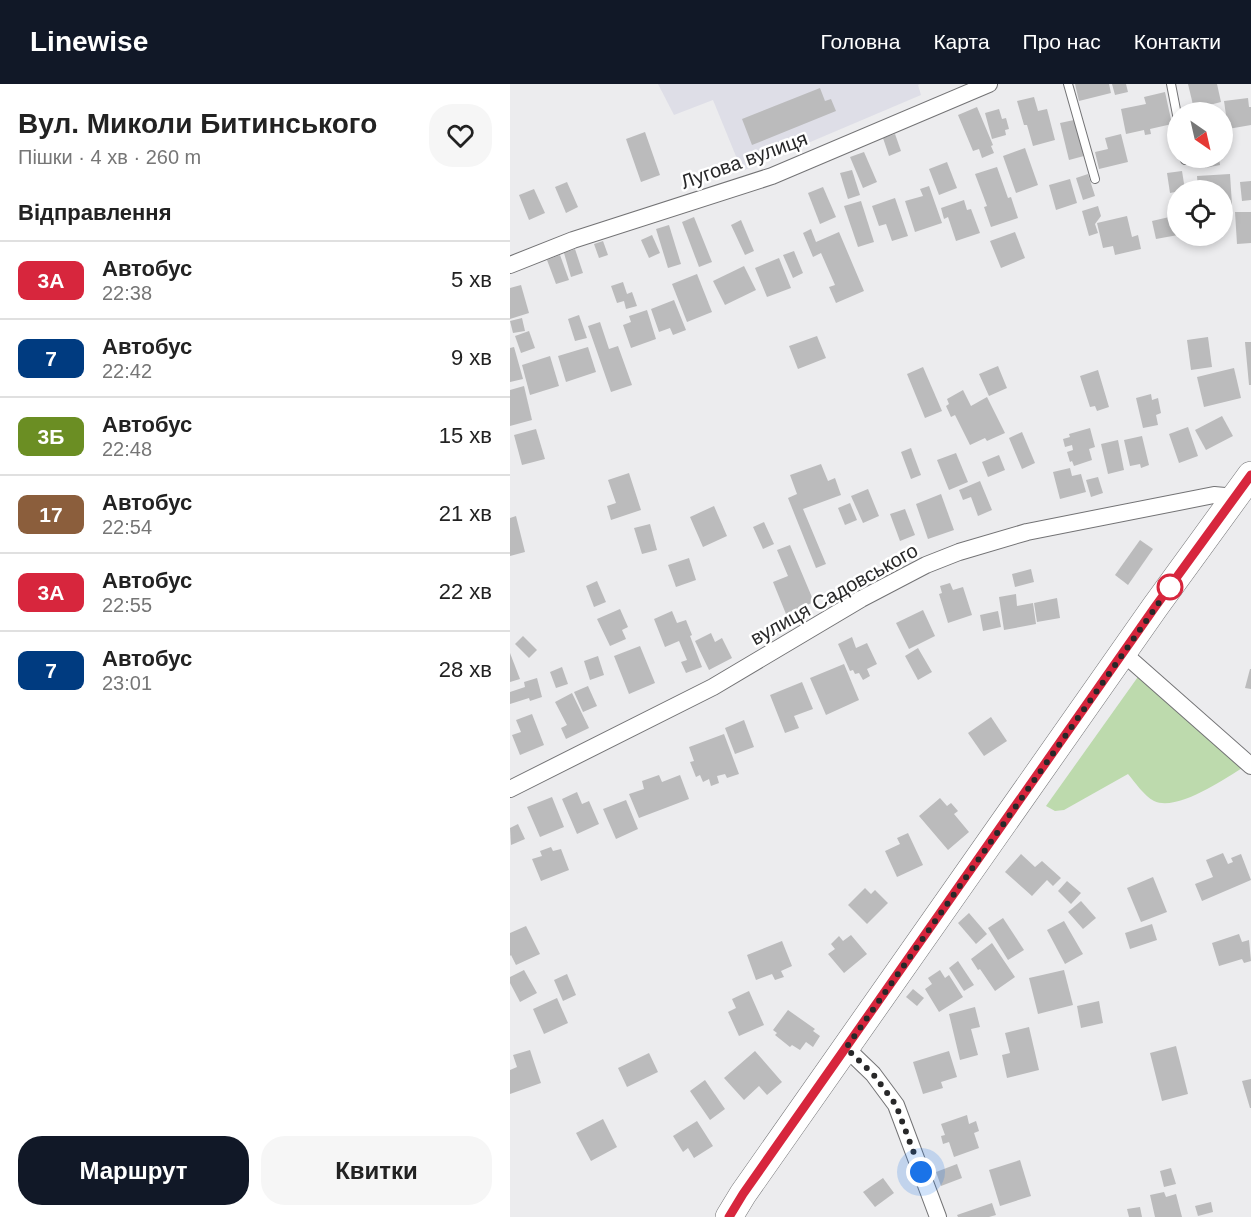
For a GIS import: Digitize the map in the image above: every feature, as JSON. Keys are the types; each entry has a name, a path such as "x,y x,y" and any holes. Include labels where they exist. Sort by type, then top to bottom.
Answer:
{"main road":[{"path":"729,1217 1123,653 1251,475"}],"street":[{"name":"Лугова вулиця","path":"510,265 573,240 772,176 989,84"},
{"name":"вулиця Садовського","path":"510,789 706,691 894,581 959,552 1028,532 1214,495 1236,497"},
{"path":"1123,653 1251,766"},
{"path":"846,1048 873,1074 896,1105 938,1217"}],"lane":[{"path":"1068,84 1095,179"},
{"path":"1171,84 1174,102"}],"shaded area":[{"path":"658,84 920,84 918,85 921,95 742,171 713,100 674,115"}],"green space":[{"path":"1140,674 1244,767 1200,793 1175,802 1164,803 1150,799 1128,774 1064,810 1055,811 1046,806"}],"building":[{"path":"1075,84 1109,84 1111,93 1079,101"},
{"path":"1112,84 1126,84 1128,92 1115,95"},
{"path":"1188,84 1217,84 1221,102 1192,102"},
{"path":"820,88 825,101 831,99 836,111 752,145 742,119"},
{"path":"1165,92 1167,125 1150,129 1151,134 1145,135 1144,130 1126,134 1121,109 1146,104 1144,97"},
{"path":"1034,97 1038,111 1047,109 1055,140 1033,146 1017,101"},
{"path":"1248,98 1249,107 1251,107 1251,125 1233,128 1233,102 1224,101"},
{"path":"977,107 993,145 991,146 994,153 982,158 979,149 973,151 958,115"},
{"path":"999,109 1002,119 1006,118 1009,129 1005,130 1006,135 992,139 985,113"},
{"path":"1074,120 1084,156 1069,160 1060,123"},
{"path":"645,132 660,175 641,182 626,139"},
{"path":"895,134 901,151 889,156 883,138"},
{"path":"1121,134 1128,162 1099,169 1095,152 1108,149 1105,138"},
{"path":"1025,148 1038,185 1016,193 1003,156"},
{"path":"864,152 877,182 863,188 850,157"},
{"path":"947,162 957,188 939,195 929,169"},
{"path":"997,167 1018,218 991,227 984,207 987,206 975,174"},
{"path":"852,170 860,195 848,199 840,173"},
{"path":"1182,171 1183,180 1168,180 1167,173"},
{"path":"1088,174 1095,196 1083,200 1076,178"},
{"path":"1230,174 1230,180 1197,180 1197,176"},
{"path":"1070,179 1077,203 1056,210 1049,185"},
{"path":"1251,181 1251,200 1242,201 1240,182"},
{"path":"567,182 578,207 566,213 555,187"},
{"path":"929,186 942,223 915,232 905,201 923,196 920,189"},
{"path":"823,187 836,217 820,224 808,193"},
{"path":"534,189 545,213 529,220 519,195"},
{"path":"895,198 908,236 892,241 886,224 879,226 872,206"},
{"path":"964,200 967,210 971,209 980,233 956,241 948,217 944,219 941,208"},
{"path":"861,201 874,242 858,247 844,206"},
{"path":"1098,206 1101,216 1095,224 1098,233 1089,236 1082,211"},
{"path":"1235,212 1251,212 1251,243 1237,244"},
{"path":"1127,216 1132,237 1138,235 1141,249 1115,255 1113,246 1103,248 1097,223"},
{"path":"694,217 712,262 699,267 682,222"},
{"path":"1167,218 1167,237 1156,239 1152,221"},
{"path":"741,220 754,251 745,255 731,225"},
{"path":"669,225 681,264 668,268 656,229"},
{"path":"811,229 816,242 839,232 864,291 836,303 829,287 835,285 821,253 813,257 803,233"},
{"path":"1015,232 1025,258 1001,268 990,241"},
{"path":"652,235 660,253 649,258 641,240"},
{"path":"603,241 608,255 599,258 594,244"},
{"path":"575,249 583,273 571,277 564,253"},
{"path":"794,251 803,273 793,278 783,255"},
{"path":"560,255 569,280 556,284 547,260"},
{"path":"779,258 791,288 767,297 755,268"},
{"path":"744,266 756,290 725,305 713,281"},
{"path":"697,274 712,312 687,322 672,284"},
{"path":"623,282 627,294 632,292 637,306 626,309 624,301 617,303 611,286"},
{"path":"521,285 529,313 510,319 510,288"},
{"path":"674,300 686,330 673,335 670,328 659,332 651,309"},
{"path":"647,310 656,339 631,348 623,325 631,322 629,316"},
{"path":"579,315 587,338 575,341 568,319"},
{"path":"522,318 525,331 513,333 510,321"},
{"path":"600,322 609,349 618,346 632,385 611,392 588,326"},
{"path":"529,331 535,348 521,353 515,336"},
{"path":"817,336 826,358 798,369 789,346"},
{"path":"1208,337 1212,367 1191,370 1187,340"},
{"path":"1245,342 1251,342 1251,385 1249,385"},
{"path":"514,347 523,379 510,382 510,348"},
{"path":"588,347 596,372 566,382 558,356"},
{"path":"550,356 559,386 530,395 522,365"},
{"path":"998,366 1007,388 989,396 979,374"},
{"path":"923,367 942,411 925,418 907,374"},
{"path":"1234,368 1241,398 1204,407 1197,377"},
{"path":"1098,370 1109,407 1097,411 1095,406 1090,407 1080,376"},
{"path":"524,386 532,420 510,426 510,390"},
{"path":"963,390 971,406 987,397 1005,433 970,445 955,415 951,417 946,406 949,404 947,399"},
{"path":"1151,394 1152,400 1158,398 1161,413 1156,415 1158,425 1143,428 1136,398"},
{"path":"1222,416 1233,436 1206,450 1195,430"},
{"path":"1188,427 1198,456 1179,463 1169,434"},
{"path":"1090,428 1095,447 1089,449 1092,460 1074,466 1067,452 1073,450 1072,445 1065,447 1063,439 1070,437 1069,434"},
{"path":"536,429 545,459 522,465 514,435"},
{"path":"1022,432 1035,463 1022,469 1009,438"},
{"path":"1142,436 1149,465 1141,468 1140,464 1130,466 1124,440"},
{"path":"1118,440 1124,470 1108,474 1101,444"},
{"path":"911,448 921,475 911,479 901,452"},
{"path":"956,453 968,482 949,490 937,460"},
{"path":"999,455 1005,470 988,477 982,462"},
{"path":"821,464 828,481 835,478 841,495 803,509 826,564 816,568 788,498 797,494 790,475"},
{"path":"1070,468 1072,476 1081,474 1086,492 1060,499 1053,472"},
{"path":"629,473 641,510 611,520 607,506 616,503 608,480"},
{"path":"1098,477 1103,493 1091,497 1086,480"},
{"path":"980,481 992,510 978,516 971,497 963,500 959,490"},
{"path":"868,489 879,516 863,523 851,496"},
{"path":"941,494 954,530 928,539 916,504"},
{"path":"850,503 857,520 845,525 838,508"},
{"path":"714,506 727,536 703,547 690,517"},
{"path":"905,509 915,535 900,541 890,514"},
{"path":"516,516 525,552 510,556 510,518"},
{"path":"764,522 774,544 763,549 753,527"},
{"path":"650,524 657,550 642,554 634,528"},
{"path":"1140,540 1153,549 1128,585 1115,575"},
{"path":"790,545 814,602 786,614 773,582 788,576 777,550"},
{"path":"689,558 696,580 676,587 668,565"},
{"path":"1031,569 1034,582 1015,587 1012,574"},
{"path":"597,581 606,602 594,607 586,586"},
{"path":"950,583 953,590 963,587 972,615 948,623 939,594 942,593 940,586"},
{"path":"1016,594 1017,606 1033,603 1036,624 1004,630 999,597"},
{"path":"1057,598 1060,618 1037,622 1034,603"},
{"path":"620,609 628,627 622,630 626,639 610,646 597,619"},
{"path":"923,610 935,636 909,649 896,623"},
{"path":"672,611 677,623 686,620 702,667 686,673 681,662 687,660 679,641 665,647 654,619"},
{"path":"998,611 1001,627 983,631 980,615"},
{"path":"711,633 715,642 722,638 732,658 709,670 695,641"},
{"path":"523,636 537,650 529,658 515,644"},
{"path":"852,637 856,648 867,643 877,664 867,669 870,676 863,680 859,673 855,674 853,670 850,671 838,644"},
{"path":"640,646 655,683 629,694 614,656"},
{"path":"918,648 932,672 918,680 905,656"},
{"path":"510,653 520,679 510,682"},
{"path":"598,656 604,675 590,680 584,661"},
{"path":"844,664 859,700 826,715 810,678"},
{"path":"562,667 568,684 556,688 550,672"},
{"path":"1251,669 1251,689 1245,688"},
{"path":"537,678 542,697 530,701 529,698 510,704 510,692 525,687 524,682"},
{"path":"802,682 813,709 794,716 799,728 785,733 770,695"},
{"path":"588,686 597,706 583,712 574,692"},
{"path":"572,693 589,728 566,739 561,728 567,725 555,702"},
{"path":"532,714 544,745 520,755 512,735 521,732 516,720"},
{"path":"991,717 1007,741 984,756 968,733"},
{"path":"744,720 754,747 735,754 725,728"},
{"path":"724,734 739,774 727,778 725,774 717,776 719,783 711,786 709,779 703,782 700,775 696,777 690,762 694,761 689,747"},
{"path":"659,775 662,782 680,775 689,799 639,818 629,794 644,789 642,781"},
{"path":"577,792 582,804 589,801 599,824 577,834 562,799"},
{"path":"552,797 564,827 540,837 527,807"},
{"path":"940,798 947,806 951,803 958,811 954,814 969,832 948,850 919,816"},
{"path":"626,800 638,829 616,839 603,809"},
{"path":"518,824 525,839 511,845 510,828"},
{"path":"908,833 923,865 897,877 885,851 900,844 897,838"},
{"path":"551,847 553,851 561,849 569,870 541,881 532,859 542,856 540,851"},
{"path":"1223,853 1228,864 1233,862 1231,858 1241,854 1251,880 1202,901 1195,884 1213,877 1206,860"},
{"path":"1021,854 1035,867 1042,861 1061,878 1053,886 1047,880 1032,896 1005,872"},
{"path":"1153,877 1167,912 1141,922 1127,888"},
{"path":"1067,881 1081,893 1071,904 1058,891"},
{"path":"865,888 871,894 875,890 888,903 867,924 848,905"},
{"path":"1081,901 1096,918 1083,929 1068,912"},
{"path":"969,913 987,934 976,944 958,923"},
{"path":"1003,918 1024,950 1008,960 988,928"},
{"path":"1064,921 1083,954 1065,964 1047,930"},
{"path":"1152,924 1157,940 1130,949 1125,933"},
{"path":"526,926 540,954 516,965 510,956 510,933"},
{"path":"1239,934 1242,942 1249,940 1251,961 1244,963 1242,959 1219,966 1212,943"},
{"path":"851,935 867,954 844,973 828,954 835,949 831,944 839,936 843,941"},
{"path":"782,941 792,966 781,971 784,977 775,980 772,974 756,980 747,955"},
{"path":"992,943 1015,977 995,991 971,959"},
{"path":"958,961 974,985 964,991 949,968"},
{"path":"524,970 537,993 520,1002 510,983 510,977"},
{"path":"940,970 945,978 949,975 963,997 939,1012 925,989 932,984 928,978"},
{"path":"1064,970 1073,1005 1038,1014 1029,978"},
{"path":"567,974 576,995 563,1001 554,980"},
{"path":"913,989 924,998 917,1006 906,997"},
{"path":"749,991 764,1025 739,1036 728,1012 736,1008 732,999"},
{"path":"557,998 568,1023 544,1034 533,1009"},
{"path":"1099,1001 1103,1023 1081,1028 1077,1006"},
{"path":"975,1007 980,1027 971,1029 978,1055 960,1060 949,1014"},
{"path":"788,1010 815,1029 813,1031 820,1036 813,1047 806,1042 800,1050 792,1045 790,1047 775,1035 777,1033 773,1030"},
{"path":"1029,1027 1039,1070 1007,1078 1002,1055 1010,1053 1005,1033"},
{"path":"1176,1046 1188,1094 1162,1101 1150,1053"},
{"path":"530,1050 541,1083 510,1094 510,1070 517,1067 513,1055"},
{"path":"755,1051 782,1082 767,1095 759,1086 744,1100 724,1078"},
{"path":"949,1051 957,1077 941,1082 943,1088 923,1094 913,1062"},
{"path":"649,1053 658,1072 627,1087 618,1068"},
{"path":"1251,1079 1251,1108 1250,1108 1242,1081"},
{"path":"705,1080 725,1109 710,1120 690,1091"},
{"path":"967,1115 969,1124 976,1121 979,1131 974,1133 979,1148 954,1157 949,1142 943,1144 941,1136 945,1135 941,1124"},
{"path":"603,1119 617,1147 591,1161 576,1133"},
{"path":"697,1121 713,1146 694,1158 688,1148 683,1152 673,1136"},
{"path":"1020,1160 1031,1196 1000,1206 989,1170"},
{"path":"957,1164 962,1178 941,1186 936,1172"},
{"path":"1171,1168 1176,1184 1164,1187 1160,1171"},
{"path":"883,1178 894,1193 875,1207 863,1192"},
{"path":"1164,1192 1166,1197 1176,1194 1182,1217 1155,1217 1150,1195"},
{"path":"1211,1202 1213,1212 1198,1216 1195,1206"},
{"path":"992,1203 996,1215 958,1217 957,1215"},
{"path":"1140,1207 1142,1217 1129,1217 1127,1209"}],"bus line":[{"name":"3А","path":"729,1217 1155,607 1251,475"}],"route":[{"path":"921,1172 896,1105 873,1074 846,1048 1170,587"}]}
